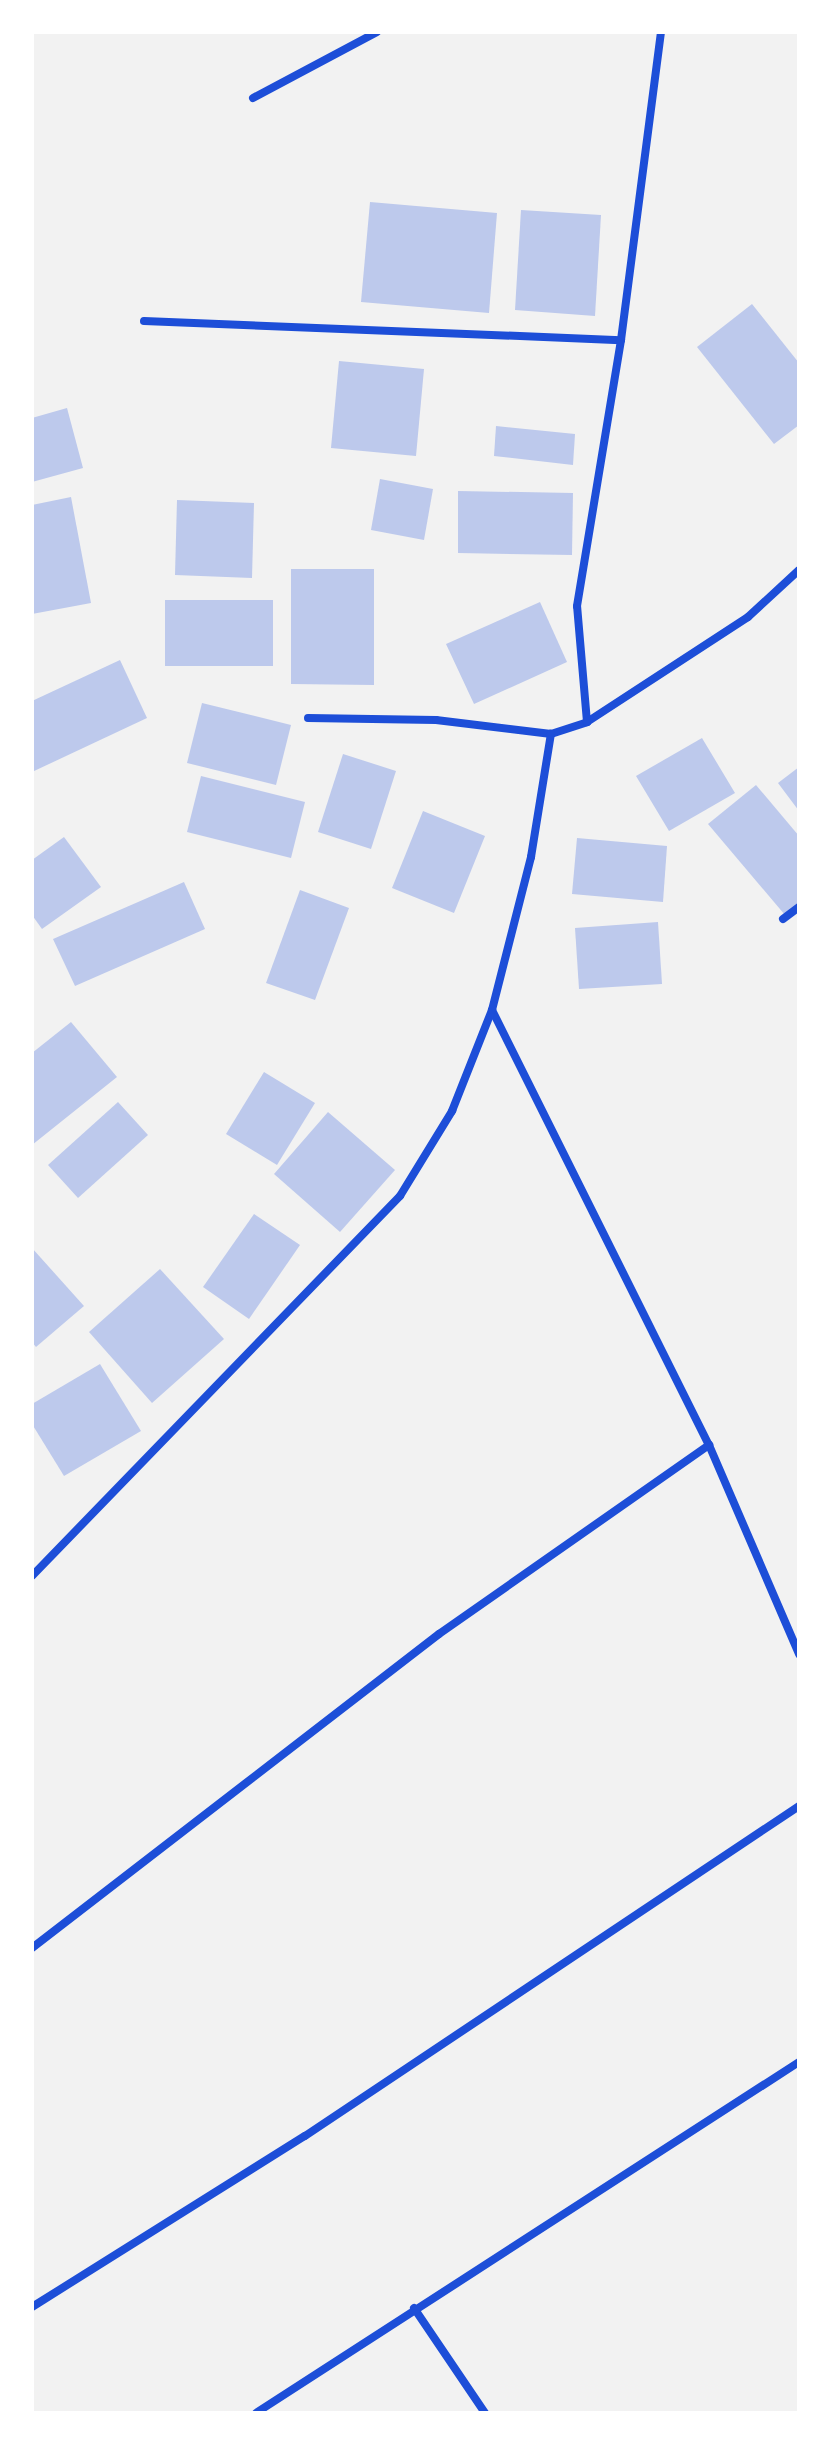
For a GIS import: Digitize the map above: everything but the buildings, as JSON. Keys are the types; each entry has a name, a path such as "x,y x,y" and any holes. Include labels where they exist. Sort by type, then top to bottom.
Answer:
{"street":[{"path":"253,98 377,32"},
{"path":"587,722 577,606 621,340 661,32"},
{"path":"144,321 621,340"},
{"path":"308,718 436,720 551,734 587,722 748,617 799,570"},
{"path":"32,1576 400,1196 452,1111 492,1010 531,857 551,734"},
{"path":"783,919 799,907"},
{"path":"492,1010 709,1445 799,1654"},
{"path":"32,1948 439,1634 709,1445"},
{"path":"32,2307 305,2136 799,1806"},
{"path":"256,2413 414,2308 799,2062"},
{"path":"414,2308 485,2413"}]}
